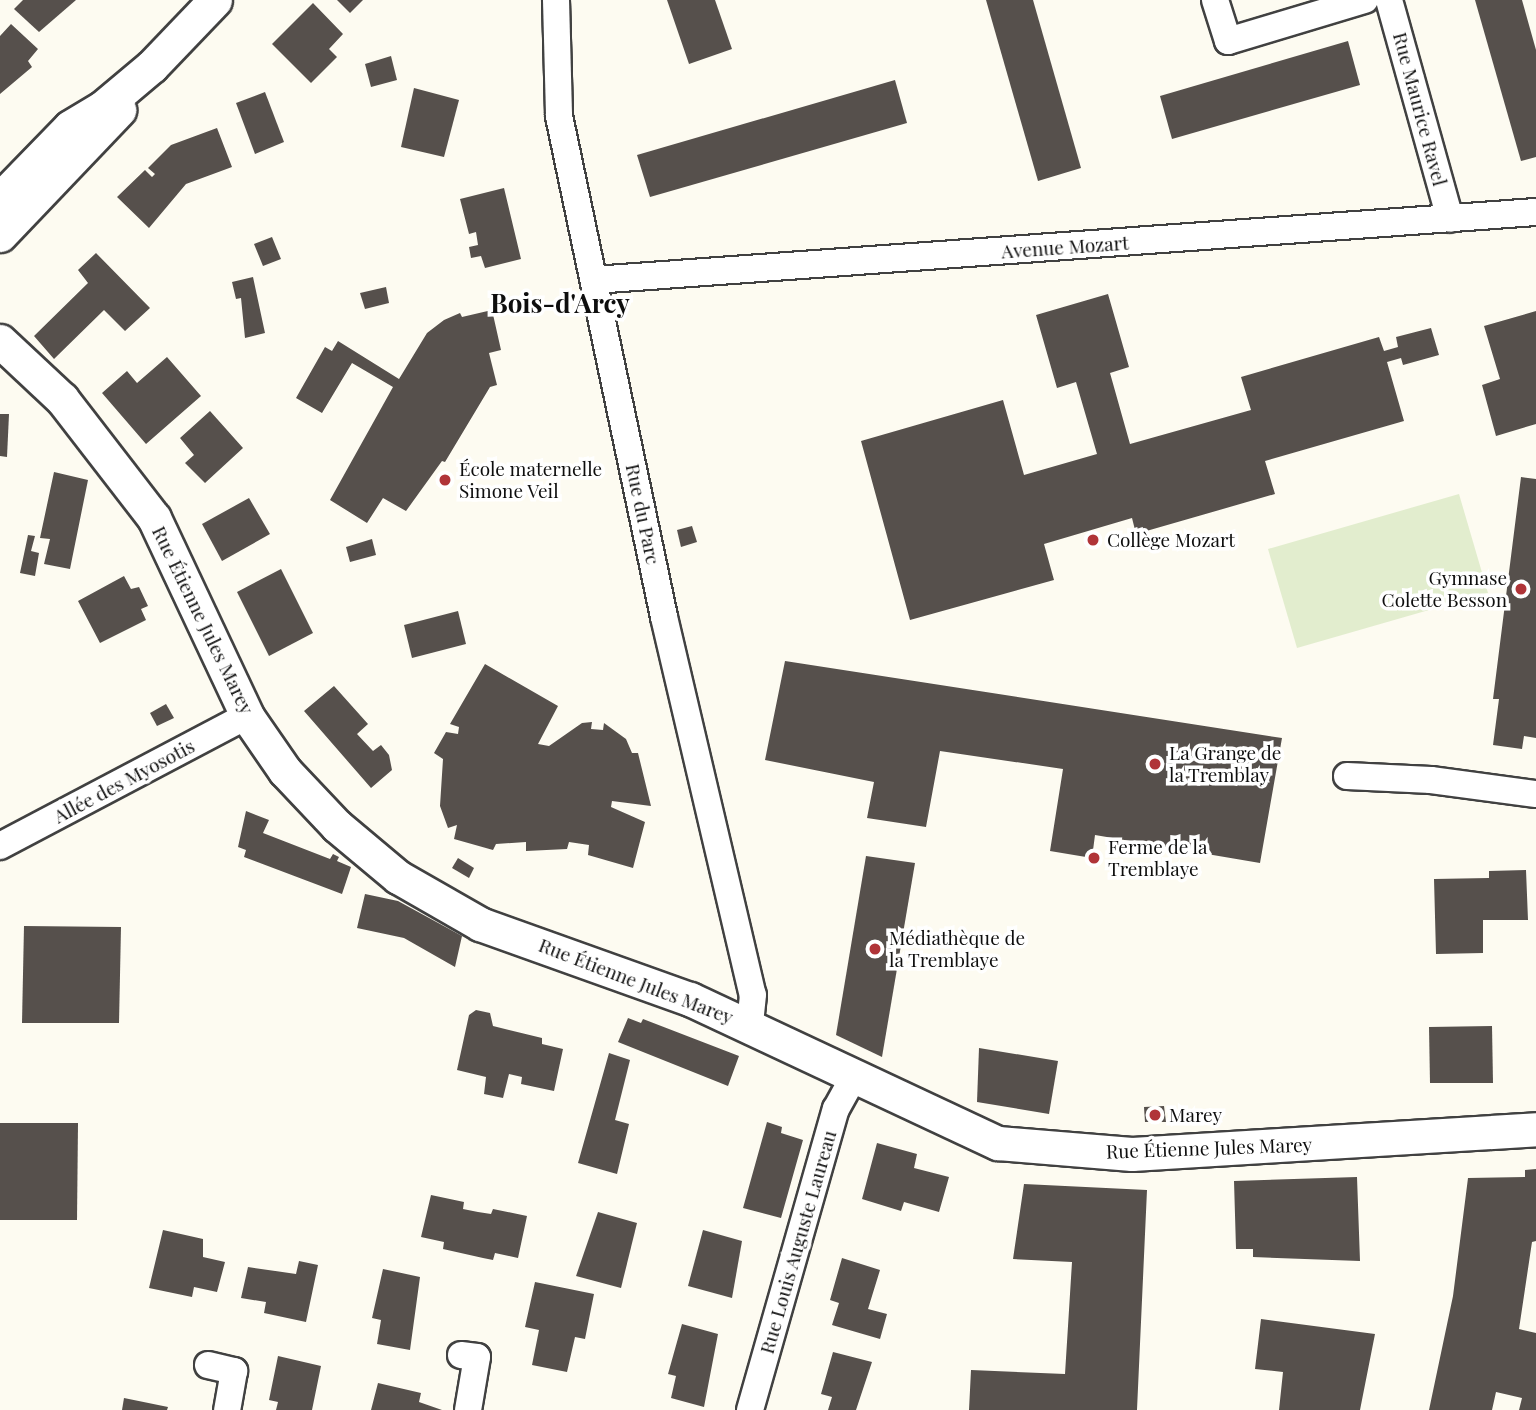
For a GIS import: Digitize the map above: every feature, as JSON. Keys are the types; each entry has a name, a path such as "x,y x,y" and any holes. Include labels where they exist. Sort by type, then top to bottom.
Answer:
{"street":[{"path":"0,199 70,127 102,108 152,66 215,0"},
{"name":"Rue du Parc","path":"556,0 559,116 664,617 753,995 750,1024"},
{"path":"1215,0 1228,41 1365,0"},
{"name":"Rue Maurice Ravel","path":"1390,0 1450,219"},
{"path":"0,235 110,122 152,66"},
{"name":"Avenue Mozart","path":"594,280 1536,212"},
{"name":"Rue Étienne Jules Marey","path":"0,341 62,399 154,518 247,716 285,771 337,826 398,877 480,924 750,1024 854,1077 998,1143 1132,1154 1536,1129"},
{"name":"Allée des Myosotis","path":"0,846 247,716"},
{"path":"1346,776 1431,779 1536,794"},
{"name":"Rue Louis Auguste Laureau","path":"750,1410 836,1109 854,1077"},
{"path":"461,1355 477,1357 468,1410"},
{"path":"208,1365 234,1371 227,1410"}],"green space":[{"path":"1459,494 1488,593 1297,648 1268,549"}],"building":[{"path":"23,0 76,0 39,32 14,9"},
{"path":"337,0 363,0 350,13"},
{"path":"667,0 715,0 732,49 689,64"},
{"path":"986,0 1033,0 1081,168 1038,181"},
{"path":"1475,0 1522,0 1536,50 1536,157 1521,161"},
{"path":"313,3 343,34 329,49 337,57 311,83 272,44"},
{"path":"11,24 38,49 28,61 32,67 0,94 0,36"},
{"path":"1348,41 1360,85 1172,139 1160,96"},
{"path":"391,56 397,80 371,87 365,64"},
{"path":"895,80 907,123 650,197 637,155"},
{"path":"414,88 459,100 444,157 401,147"},
{"path":"265,92 284,142 255,154 236,103"},
{"path":"217,128 232,167 186,184 149,228 117,197 145,170 152,177 155,174 148,168 171,145"},
{"path":"504,188 521,259 485,268 481,256 471,258 469,247 478,245 476,232 469,234 460,199"},
{"path":"272,237 281,259 263,266 254,244"},
{"path":"96,253 150,308 125,331 104,310 54,359 34,336 88,283 78,270"},
{"path":"253,277 265,333 245,338 241,298 236,299 232,282"},
{"path":"386,287 389,303 365,309 360,293"},
{"path":"1108,294 1129,367 1110,373 1130,444 1251,410 1241,377 1379,337 1384,351 1398,347 1396,337 1431,328 1439,355 1403,365 1401,358 1387,362 1404,421 1265,461 1275,494 1136,534 1132,518 1044,544 1054,580 910,620 861,441 1003,400 1024,475 1097,454 1076,382 1057,388 1036,315"},
{"path":"492,310 501,350 489,353 497,385 490,387 445,462 442,461 406,511 383,498 367,523 330,500 393,387 352,363 322,413 296,398 325,347 332,351 338,341 399,379 427,333 444,320 460,313 462,317"},
{"path":"1536,311 1536,424 1496,436 1482,385 1500,379 1484,326"},
{"path":"167,357 201,396 146,444 102,393 127,371 137,383"},
{"path":"210,411 243,448 205,483 185,463 194,455 180,438"},
{"path":"0,414 9,414 7,457 0,456"},
{"path":"54,472 88,480 70,569 44,564 50,539 40,538"},
{"name":"Gymnase Colette Besson","path":"1521,477 1536,479 1536,738 1524,736 1522,749 1493,745 1499,699 1493,699"},
{"path":"249,498 270,534 222,561 202,524"},
{"path":"692,526 697,542 681,547 677,530"},
{"path":"28,535 35,536 31,551 39,553 35,576 20,573"},
{"path":"372,539 376,555 350,562 346,547"},
{"path":"281,569 313,633 269,656 237,592"},
{"path":"124,576 131,589 139,587 148,606 141,609 146,620 100,643 78,601"},
{"path":"458,611 466,644 412,658 404,625"},
{"name":"La Grange de la Tremblay","path":"785,661 1282,738 1260,863 1095,835 1092,858 1050,851 1063,769 940,751 926,827 867,818 874,782 765,760"},
{"path":"485,664 558,706 538,744 549,746 582,723 592,722 591,729 603,730 604,723 626,739 632,753 638,753 651,806 612,801 611,807 645,822 633,868 588,855 589,845 569,842 567,849 526,851 526,842 496,844 493,850 454,839 457,825 448,828 440,806 443,759 434,753 446,732 458,734 459,727 450,724"},
{"path":"334,686 368,724 357,734 373,751 381,745 389,755 392,770 371,788 304,711"},
{"path":"166,704 174,718 157,726 150,713"},
{"path":"246,811 269,820 263,833 330,859 333,854 339,857 337,861 351,867 342,894 244,857 246,850 238,847"},
{"name":"Médiathèque de la Tremblaye","path":"866,856 915,863 882,1057 836,1035"},
{"path":"458,858 474,868 469,878 452,868"},
{"path":"1526,870 1528,920 1483,920 1483,953 1436,954 1434,879 1489,878 1489,871"},
{"path":"365,894 398,901 462,936 455,967 404,938 357,928"},
{"path":"24,926 121,927 119,1023 22,1023"},
{"path":"476,1010 490,1013 493,1026 542,1038 542,1044 563,1049 554,1091 521,1084 522,1077 509,1074 503,1098 484,1094 486,1077 457,1070 469,1015"},
{"path":"628,1018 641,1023 643,1019 739,1056 728,1086 618,1042"},
{"path":"1492,1026 1493,1083 1430,1083 1429,1027"},
{"path":"979,1048 1058,1061 1049,1114 977,1102"},
{"path":"609,1053 630,1060 615,1120 629,1124 617,1174 578,1163"},
{"name":"Marey","path":"1164,1106 1166,1122 1145,1122 1144,1107"},
{"path":"767,1122 782,1127 781,1133 803,1140 781,1218 743,1208"},
{"path":"0,1123 78,1123 77,1220 0,1220"},
{"path":"877,1143 917,1154 914,1168 949,1177 939,1212 904,1202 901,1211 862,1199"},
{"path":"1536,1169 1536,1241 1532,1242 1519,1329 1536,1333 1536,1410 1519,1410 1522,1398 1496,1392 1492,1410 1429,1410 1453,1296 1468,1178 1525,1177 1525,1170"},
{"path":"1357,1177 1360,1261 1253,1257 1253,1249 1236,1249 1234,1181"},
{"path":"1024,1184 1147,1190 1137,1410 969,1410 971,1370 1065,1374 1072,1262 1013,1259"},
{"path":"431,1195 464,1202 463,1209 491,1214 493,1209 527,1216 518,1258 495,1253 493,1260 483,1258 443,1249 444,1242 421,1237"},
{"path":"598,1212 637,1223 621,1288 576,1276"},
{"path":"163,1230 203,1239 203,1257 225,1262 217,1292 194,1287 192,1297 149,1288"},
{"path":"703,1230 742,1241 732,1298 688,1286"},
{"path":"842,1258 880,1270 868,1309 887,1314 880,1339 832,1325 839,1303 830,1300"},
{"path":"299,1261 318,1265 306,1322 264,1313 266,1302 241,1298 248,1267 296,1274"},
{"path":"383,1269 420,1277 410,1350 377,1344 381,1320 372,1318"},
{"path":"535,1282 594,1294 585,1339 575,1337 567,1372 532,1365 539,1330 525,1327"},
{"path":"1261,1319 1375,1334 1360,1410 1279,1410 1283,1372 1255,1369"},
{"path":"682,1324 718,1334 704,1407 671,1398 676,1376 668,1374"},
{"path":"833,1352 872,1362 856,1410 828,1410 832,1397 821,1394"},
{"path":"278,1356 321,1366 312,1410 276,1410 278,1402 269,1400"},
{"path":"378,1383 421,1393 419,1402 442,1410 371,1410"},
{"path":"124,1398 168,1407 167,1410 122,1410"}],"place":[{"name":"École maternelle Simone Veil","path":"445,480"},
{"name":"Collège Mozart","path":"1093,540"},
{"name":"Gymnase Colette Besson","path":"1521,589"},
{"name":"La Grange de la Tremblay","path":"1155,764"},
{"name":"Ferme de la Tremblaye","path":"1094,858"},
{"name":"Médiathèque de la Tremblaye","path":"875,949"},
{"name":"Marey","path":"1155,1115"}],"district":[{"name":"Bois-d'Arcy","path":"560,303"}]}
